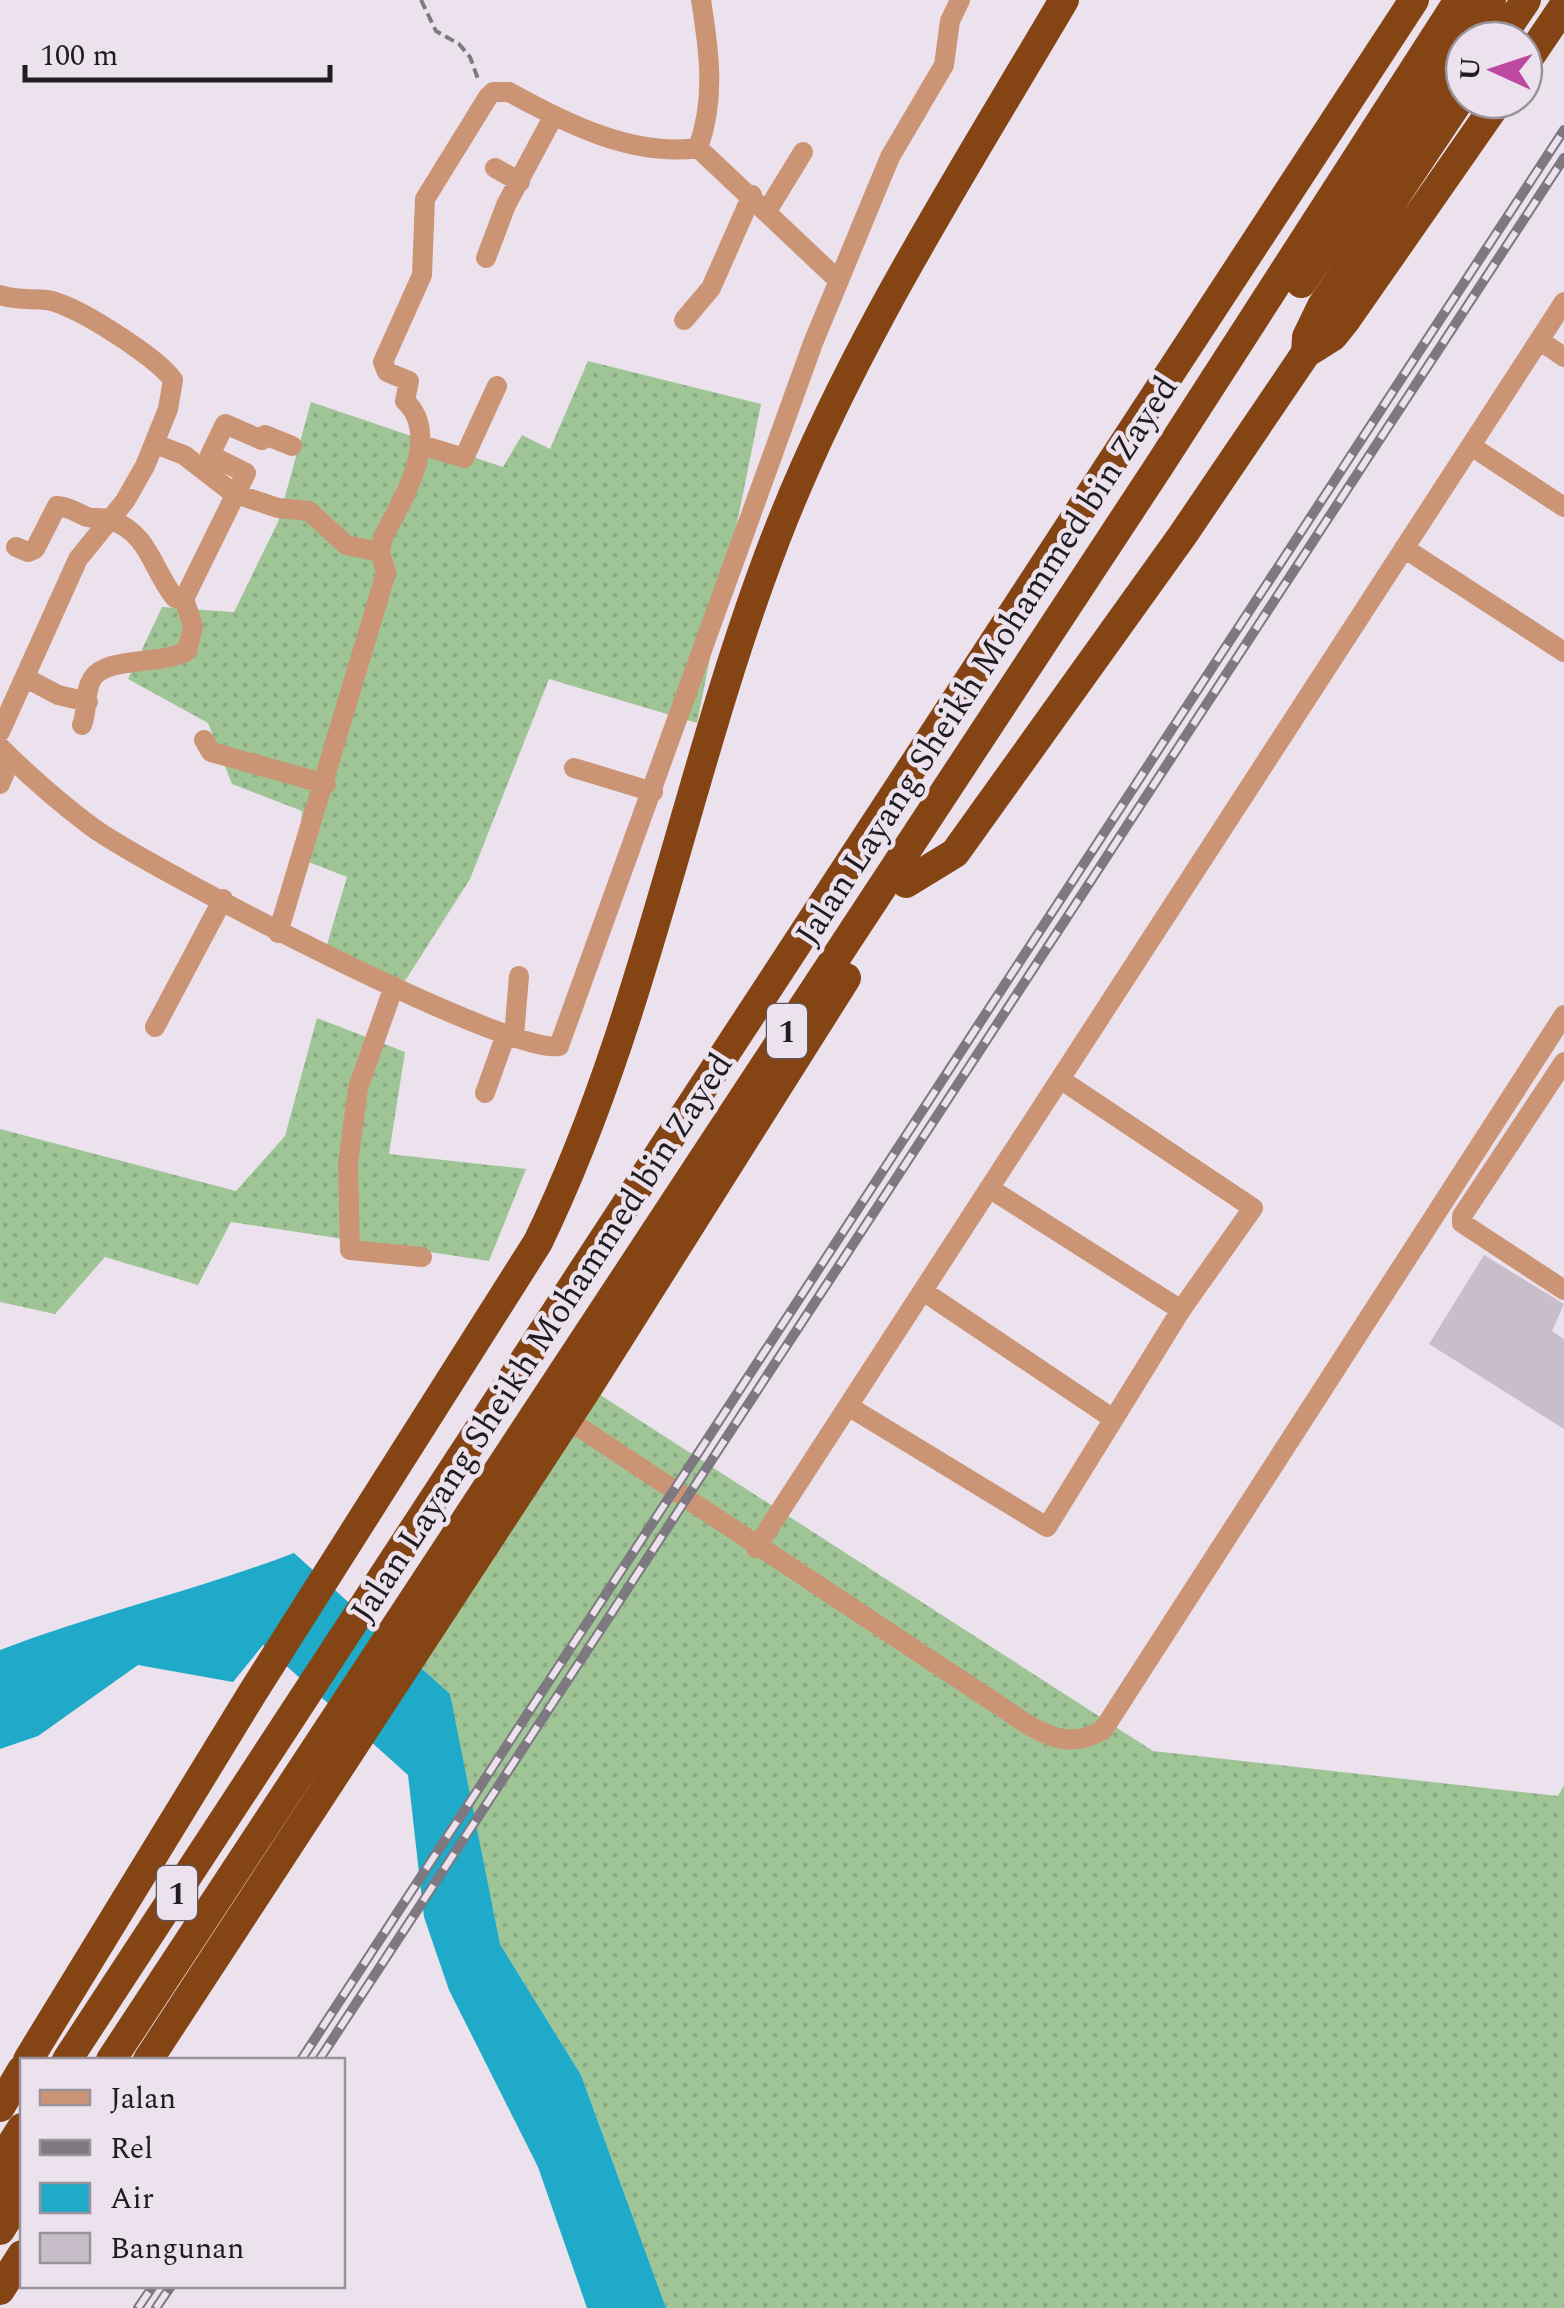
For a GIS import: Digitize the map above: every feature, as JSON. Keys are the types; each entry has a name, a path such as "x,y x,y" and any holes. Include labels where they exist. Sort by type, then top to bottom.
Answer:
{"highway":[{"path":"29,2058 253,1692 538,1242 576,1164 607,1083 692,788 774,542 809,458 843,387 949,195 1064,0"},
{"name":"1","path":"68,2058 1414,0"},
{"name":"Jalan Layang Sheikh Mohammed bin Zayed","path":"89,2058 488,1452 1132,451 1428,0"},
{"name":"Jalan Layang Sheikh Mohammed bin Zayed","path":"112,2058 1148,482 1459,0"},
{"path":"1544,36 1564,6"},
{"name":"1","path":"149,2058 567,1419 906,883 1444,70"},
{"path":"1306,352 1308,337 1322,306 1446,120"},
{"path":"906,883 955,852 1182,536 1306,352 1332,336 1346,320 1485,120"},
{"path":"0,2107 20,2073"},
{"path":"0,2162 20,2131"},
{"path":"0,2193 20,2162"},
{"path":"0,2230 20,2199"},
{"path":"0,2290 20,2258"}],"street":[{"path":"698,148 707,118 711,72 701,0"},
{"path":"6,752 94,828 278,932 510,1035 553,1048 565,1041 839,280 890,157 944,65 950,22 960,0"},
{"path":"278,932 326,784 386,573 380,552 422,445 421,420 405,401 409,381 387,372 383,362 422,275 425,199 493,92 509,92 553,117 619,140 667,150 698,148 839,280"},
{"path":"486,258 553,117"},
{"path":"767,211 804,152"},
{"path":"495,168 520,182"},
{"path":"684,320 711,288 752,195"},
{"path":"0,296 17,301 50,300 101,324 164,367 173,380 155,444 125,501 78,558 0,732"},
{"path":"756,1548 1564,302"},
{"path":"1540,340 1564,357"},
{"path":"422,445 464,458 497,386"},
{"path":"82,725 90,682 100,670 116,664 160,663 187,651 194,626 184,599 246,472 210,456 225,424 262,440 265,436 292,446"},
{"path":"155,444 184,455 233,493 278,508 309,511 346,544 380,552"},
{"path":"1471,446 1564,507"},
{"path":"16,547 28,552 34,549 57,506 69,507 89,518 109,519 144,542 160,579 175,598 184,599"},
{"path":"1404,548 1564,652"},
{"path":"26,678 58,694 88,702"},
{"path":"204,740 211,752 326,784"},
{"path":"0,784 6,752"},
{"path":"574,768 653,792"},
{"path":"155,1027 223,899"},
{"path":"485,1093 510,1035 518,976"},
{"path":"394,986 358,1088 348,1164 350,1250 422,1257"},
{"path":"567,1419 756,1548 1048,1736 1081,1740 1103,1730 1564,1015"},
{"path":"1564,1062 1558,1084 1462,1216 1462,1224 1564,1290"},
{"path":"848,1406 1047,1527 1181,1310 1253,1208 1060,1079"},
{"path":"989,1188 1181,1310"},
{"path":"922,1291 1112,1418"}],"path":[{"path":"421,0 436,31 460,44 476,78 493,92"}],"green space":[{"path":"588,361 761,404 697,723 549,679 470,879 405,981 326,948 347,877 298,858 302,811 232,784 208,723 128,679 162,607 234,612 278,522 311,402 503,467 522,435 550,449"},
{"path":"317,1018 405,1052 389,1154 526,1169 489,1261 231,1222 198,1285 105,1257 55,1314 0,1302 0,1129 236,1191 285,1136"},
{"path":"588,1387 1153,1751 1558,1796 1564,1785 1564,2308 666,2308 581,2075 500,1944 449,1694 410,1657"}],"water":[{"path":"294,1553 450,1694 500,1944 581,2075 666,2308 587,2308 538,2167 449,1990 424,1917 408,1775 263,1645 233,1682 138,1665 38,1736 0,1749 0,1650"}],"building":[{"path":"1484,1255 1564,1304 1552,1331 1564,1339 1564,1429 1429,1344"}],"railway":[{"path":"302,2058 1564,130"},
{"path":"320,2058 1564,158"},
{"path":"138,2308 152,2288"},
{"path":"156,2308 170,2288"}]}
